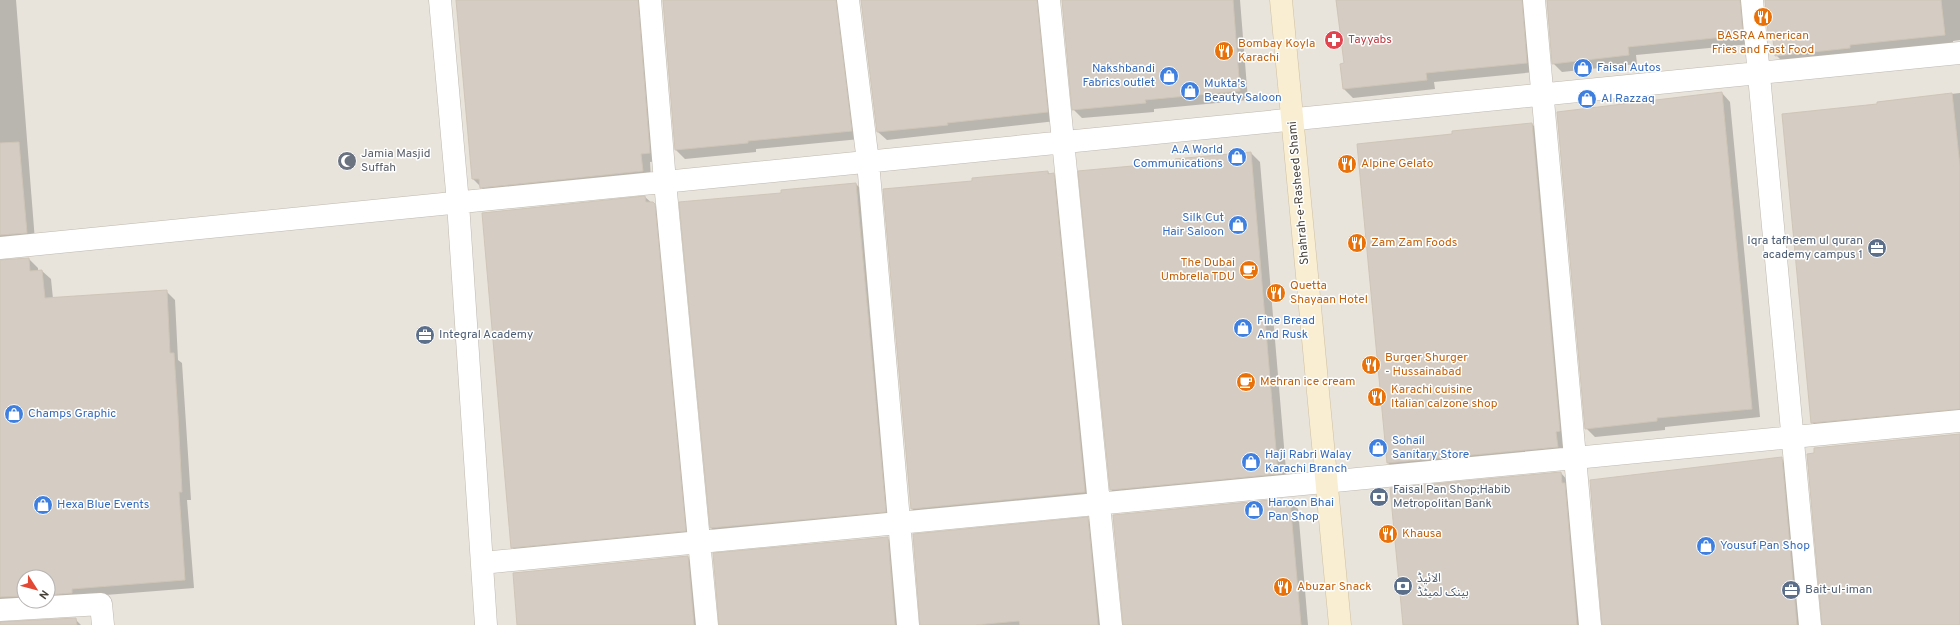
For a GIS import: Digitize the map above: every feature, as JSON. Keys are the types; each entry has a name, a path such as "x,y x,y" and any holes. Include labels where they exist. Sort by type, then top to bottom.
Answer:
{"street":[{"path":"440,0 458,203 486,625"},
{"path":"650,0 665,182 707,625"},
{"path":"848,0 868,162 908,625"},
{"path":"1049,0 1111,625"},
{"name":"Shahrah-e-Rasheed Shami","path":"1281,0 1325,482 1340,625"},
{"path":"1534,0 1590,625"},
{"path":"1752,0 1810,625"},
{"path":"0,248 1960,53"},
{"path":"482,563 1960,421"},
{"path":"0,610 101,604 103,625"}],"shaded area":[{"path":"0,0 1960,0 1960,625 0,625"}],"building":[{"path":"456,0 638,0 650,153 641,154 643,171 480,188 479,179 472,179"},
{"path":"663,0 836,0 852,131 675,150"},
{"path":"861,0 1037,0 1048,112 947,123 948,125 877,132"},
{"path":"1062,0 1233,0 1240,91 1145,100 1146,103 1072,110"},
{"path":"1336,0 1522,0 1527,63 1426,73 1427,80 1343,89 1340,64 1344,63"},
{"path":"1547,0 1740,0 1743,35 1628,47 1629,55 1552,64"},
{"path":"1765,0 1941,0 1945,35 1850,45 1850,48 1775,56 1772,32 1768,33"},
{"path":"1722,92 1752,409 1657,418 1657,421 1585,429 1557,112"},
{"path":"1952,93 1960,166 1960,409 1811,423 1782,114 1877,104 1877,102"},
{"path":"1532,123 1560,431 1556,432 1558,447 1387,463 1357,144 1452,134 1452,131"},
{"path":"19,142 27,233 0,235 0,143"},
{"path":"1251,152 1278,474 1110,490 1078,171 1176,162 1175,159"},
{"path":"1048,171 1048,174 1054,173 1085,492 911,509 883,189 972,181 972,178"},
{"path":"856,183 886,512 710,528 679,202 781,193 781,190"},
{"path":"645,196 646,202 653,202 655,204 686,531 511,548 482,213"},
{"path":"29,258 30,271 42,270 45,298 167,290 170,353 174,353 178,415 182,492 179,492 185,580 72,589 72,593 56,594 56,569 16,569 16,596 0,597 0,260"},
{"path":"1960,434 1960,625 1822,625 1807,454 1814,453 1814,448"},
{"path":"1782,457 1797,625 1602,625 1590,480"},
{"path":"1561,472 1562,483 1565,483 1577,625 1403,625 1390,488"},
{"path":"1281,499 1290,500 1301,625 1123,625 1113,515"},
{"path":"1088,517 1098,625 1020,625 1019,621 975,625 920,625 913,534"},
{"path":"888,537 895,625 719,625 713,553"},
{"path":"688,556 694,625 517,625 513,573"},
{"path":"76,618 77,625 0,625 0,622"}],"place":[{"name":"BASRA American Fries and Fast Food","path":"1763,17"},
{"name":"Tayyabs","path":"1334,40"},
{"name":"Bombay Koyla Karachi","path":"1224,51"},
{"name":"Faisal Autos","path":"1583,68"},
{"name":"Nakshbandi Fabrics outlet","path":"1169,76"},
{"name":"Mukta's Beauty Saloon","path":"1190,91"},
{"name":"Al Razzaq","path":"1587,99"},
{"name":"A.A World Communications","path":"1237,157"},
{"name":"Jamia Masjid Suffah","path":"347,161"},
{"name":"Alpine Gelato","path":"1347,164"},
{"name":"Silk Cut Hair Saloon","path":"1238,225"},
{"name":"Zam Zam Foods","path":"1357,243"},
{"name":"Iqra tafheem ul quran academy campus 1","path":"1877,248"},
{"name":"The Dubai Umbrella TDU","path":"1249,270"},
{"name":"Quetta Shayaan Hotel","path":"1276,293"},
{"name":"Fine Bread And Rusk","path":"1243,328"},
{"name":"Integral Academy","path":"425,335"},
{"name":"Burger Shurger - Hussainabad","path":"1371,365"},
{"name":"Mehran ice cream","path":"1246,382"},
{"name":"Karachi cuisine Italian calzone shop","path":"1377,397"},
{"name":"Champs Graphic","path":"14,414"},
{"name":"Sohail Sanitary Store","path":"1378,448"},
{"name":"Haji Rabri Walay Karachi Branch","path":"1251,462"},
{"name":"Faisal Pan Shop;Habib Metropolitan Bank","path":"1379,497"},
{"name":"Hexa Blue Events","path":"43,505"},
{"name":"Haroon Bhai Pan Shop","path":"1254,510"},
{"name":"Khausa","path":"1388,534"},
{"name":"Yousuf Pan Shop","path":"1706,546"},
{"name":"الائیڈ بینک لمیٹڈ","path":"1403,586"},
{"name":"Abuzar Snack","path":"1283,587"},
{"name":"Bait-ul-iman","path":"1791,590"}]}
